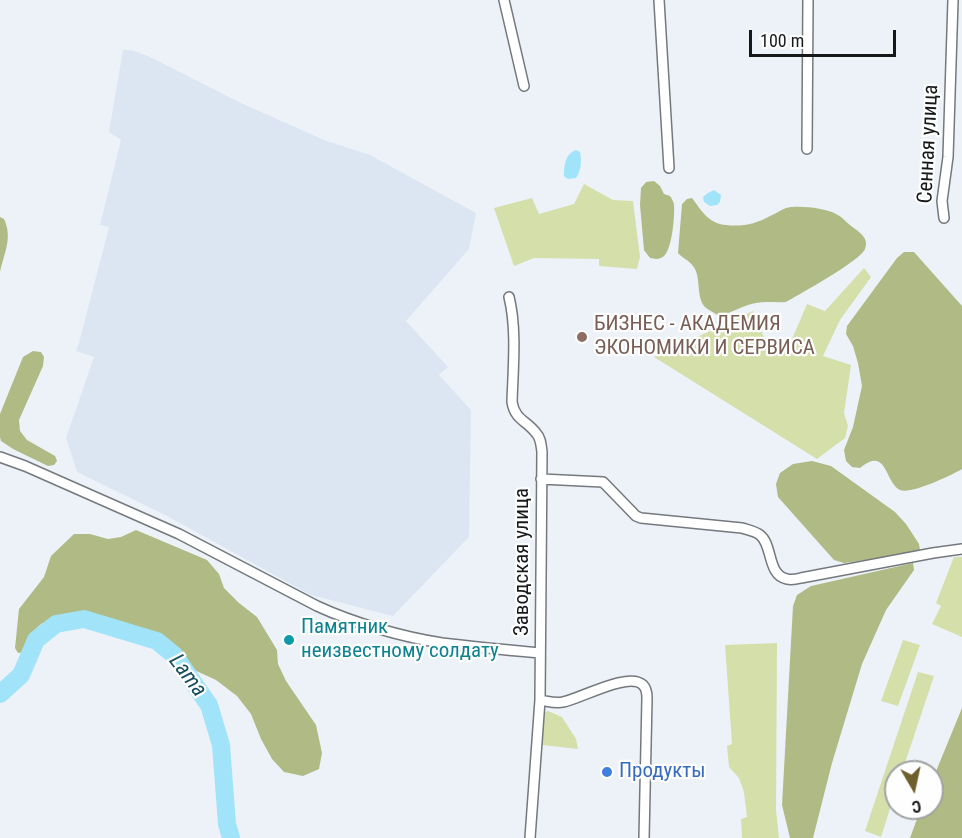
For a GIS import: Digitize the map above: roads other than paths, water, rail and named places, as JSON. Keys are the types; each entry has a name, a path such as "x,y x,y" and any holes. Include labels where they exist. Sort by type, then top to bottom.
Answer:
{"street":[{"path":"504,0 524,86"},
{"path":"659,0 669,168"},
{"path":"807,148 808,0"},
{"name":"Сенная улица","path":"944,218 942,201 948,157 953,0"},
{"name":"Заводская улица","path":"509,297 513,324 513,410 537,434 541,442 540,700 530,838"},
{"path":"0,457 179,534 336,615 441,642 540,653"},
{"path":"541,479 603,482 636,516 641,518 742,528 758,533 766,545 775,570 780,577 788,579 962,549"},
{"path":"540,700 561,703 628,682 641,683 644,686 647,698 644,838"}],"water":[{"path":"576,150 580,152 580,169 576,178 568,179 564,176 564,168 569,154"},
{"path":"714,190 721,195 720,202 710,206 704,202 703,197"}],"waterway":[{"name":"Lama","path":"0,694 21,675 36,640 56,624 84,619 157,641 174,655 209,705 221,745 227,824 231,838"}],"place":[{"name":"БИЗНЕС - АКАДЕМИЯ ЭКОНОМИКИ И СЕРВИСА","path":"582,337"},
{"name":"Памятник неизвестному солдату","path":"289,640"},
{"name":"Продукты","path":"607,772"}]}
